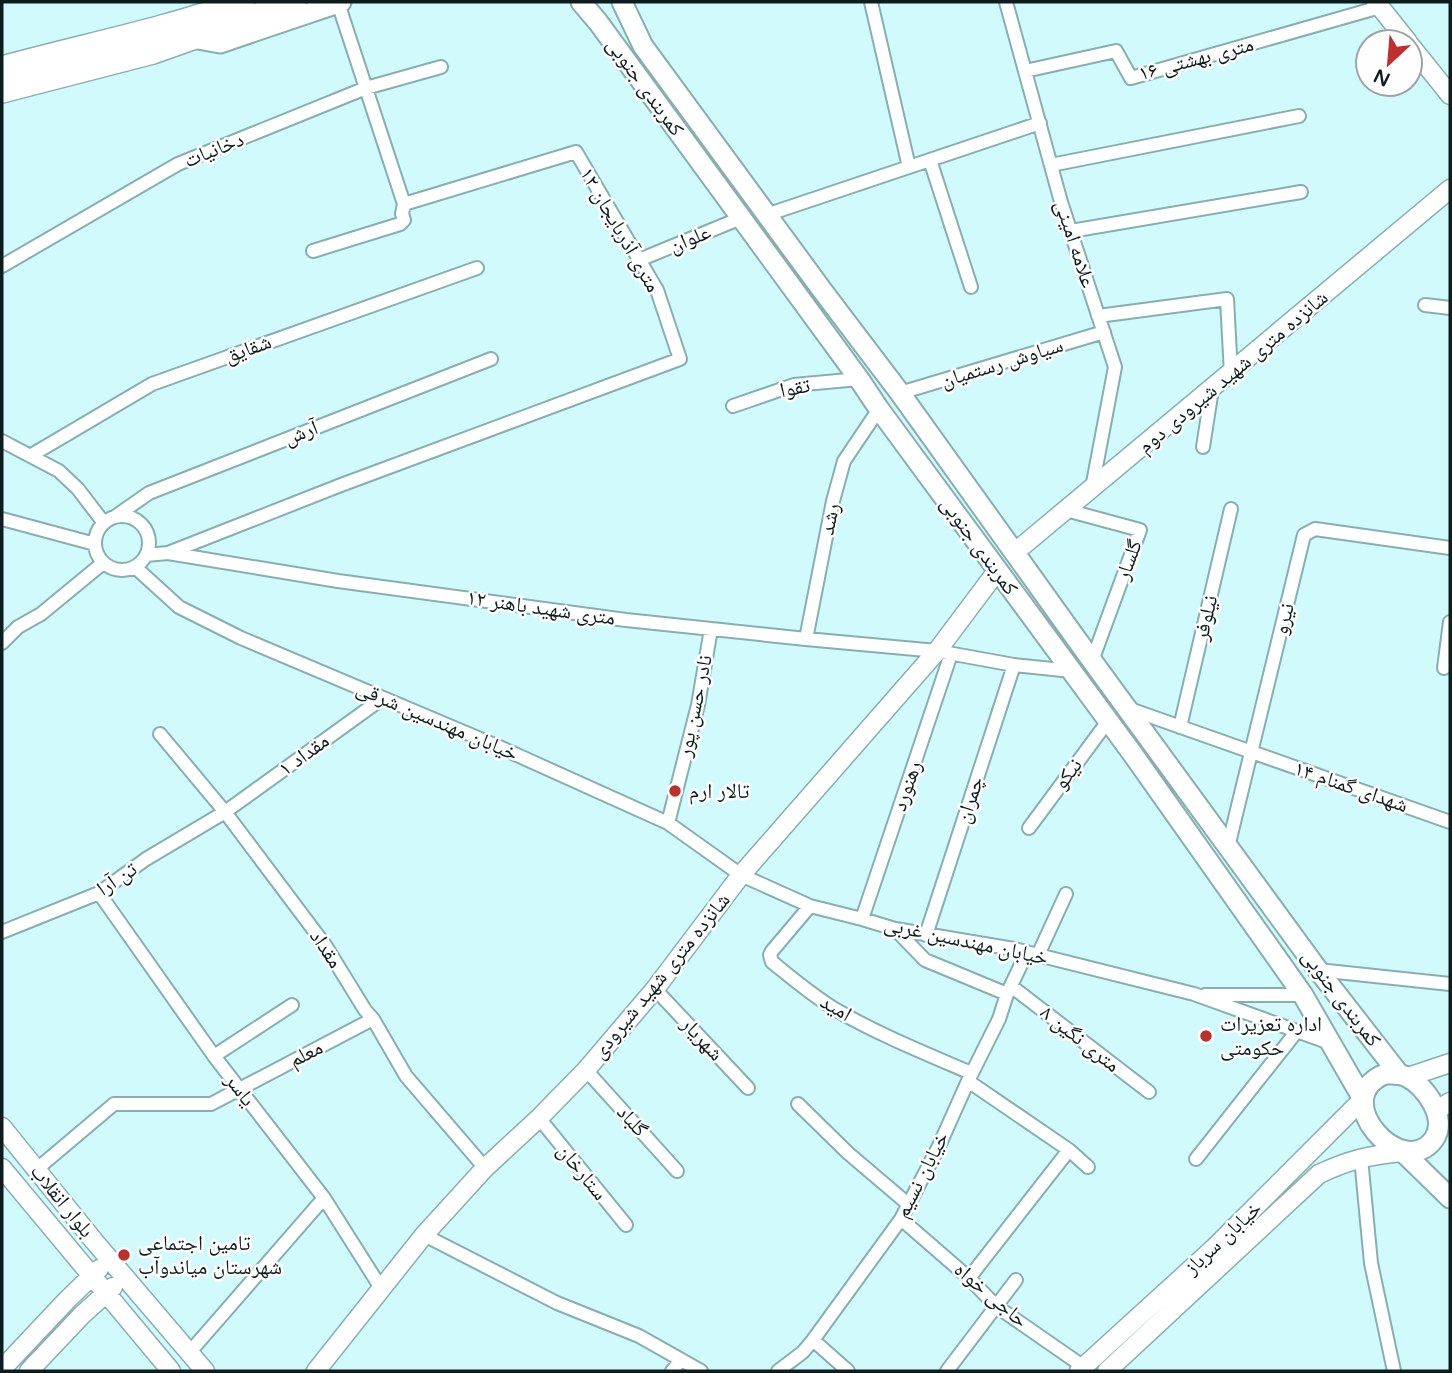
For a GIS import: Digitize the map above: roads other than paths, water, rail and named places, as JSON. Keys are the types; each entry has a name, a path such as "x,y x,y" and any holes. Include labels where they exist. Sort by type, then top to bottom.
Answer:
{"highway":[{"path":"2,91 153,52 213,9 242,2"},
{"path":"213,9 294,2"},
{"path":"2,68 189,28"}],"main road":[{"path":"189,28 220,43 339,2"},
{"name":"کمربندی جنوبی","path":"581,2 1108,721 1303,995 1363,1100"},
{"name":"کمربندی جنوبی","path":"622,2 643,46 766,215 900,393 1318,970 1404,1076"},
{"path":"1378,4 1397,28"},
{"path":"624,59 643,46"},
{"path":"1424,62 1450,95"},
{"name":"شانزده متری شهید شیرودی دوم","path":"1014,553 1450,190"},
{"path":"997,571 1014,553"},
{"name":"شانزده متری شهید شیرودی","path":"316,1371 424,1235 485,1168 586,1070 655,989 741,875 944,652 997,571"},
{"path":"1283,967 1306,953"},
{"path":"1450,1063 1404,1076 1385,1074 1373,1079 1363,1100 1364,1115 1388,1144 1402,1152 1450,1198"},
{"path":"1404,1076 1426,1093 1442,1113 1450,1145"},
{"name":"خیابان سرباز","path":"1107,1371 1363,1100"},
{"path":"1402,1152 1419,1151 1427,1147 1436,1138 1442,1113"},
{"name":"بلوار انقلاب","path":"2,1127 205,1371"},
{"name":"خیابان سرباز","path":"1082,1369 1319,1174 1345,1162 1376,1154 1402,1152"},
{"name":"بلوار انقلاب","path":"2,1168 171,1371"},
{"path":"2,1370 67,1300 110,1259"},
{"path":"29,1371 82,1315 125,1277"}],"street":[{"path":"313,251 400,224 404,220 404,204 339,2"},
{"path":"871,2 909,167"},
{"name":"علامه امینی","path":"1006,2 1051,165 1115,367 1092,488"},
{"name":"۱۶ متری بهشتی","path":"1025,71 1116,51 1131,78 1378,4"},
{"name":"دخانیات","path":"2,266 178,164 366,88 441,67"},
{"path":"1051,165 1299,116"},
{"path":"766,215 1040,123"},
{"name":"۱۲ متری آذربایجان","path":"168,552 680,359 657,290 576,152 404,204"},
{"path":"930,160 971,287"},
{"path":"1071,231 1301,192"},
{"name":"علوان","path":"639,260 741,218"},
{"name":"شقایق","path":"30,456 152,384 477,268"},
{"path":"1098,316 1227,299 1231,374"},
{"path":"1425,305 1450,308"},
{"name":"سیاوش رستمیان","path":"900,393 1104,332"},
{"name":"آرش","path":"116,516 149,493 491,359"},
{"name":"تقوا","path":"733,406 794,386 859,379"},
{"path":"1203,447 1212,389"},
{"name":"رشد","path":"806,639 833,501 844,461 879,410"},
{"path":"2,441 59,471 78,489 104,523"},
{"name":"نیلوفر","path":"1180,727 1231,509"},
{"name":"گلسار","path":"1066,510 1140,530 1092,661"},
{"path":"116,516 138,522 148,537 146,555 135,567 127,570 118,570 103,563 95,544 98,530 116,516"},
{"path":"2,519 95,544"},
{"name":"نیرو","path":"1228,847 1304,535 1315,529 1450,548"},
{"name":"۱۲ متری شهید باهنر","path":"146,555 168,552 338,581 626,620 944,652 1014,665 1072,671"},
{"path":"2,643 18,626 41,614 103,563"},
{"name":"خیابان مهندسین شرقی","path":"135,567 179,607 240,638 497,746 668,823 741,875"},
{"path":"1444,668 1450,622"},
{"name":"نادر حسن پور","path":"668,823 698,705 711,629"},
{"name":"رهنورد","path":"862,919 944,652"},
{"name":"چمران","path":"926,934 1014,665"},
{"name":"مقداد ۱","path":"225,812 383,698"},
{"name":"۱۴ شهدای گمنام","path":"1126,708 1450,822"},
{"name":"نیکو","path":"1028,828 1108,721"},
{"name":"مقداد","path":"160,734 225,812 324,945 373,1019 406,1076 485,1168"},
{"name":"تن آرا","path":"2,932 99,893 146,859 225,812"},
{"name":"خیابان مهندسین غربی","path":"741,875 810,906 895,929 1033,953 1194,995"},
{"name":"یاسر","path":"99,893 238,1088 324,1198 381,1287"},
{"name":"خیابان نسیم","path":"778,1371 803,1352 813,1340 901,1219 999,1019 1009,990 1066,894"},
{"name":"امید","path":"810,906 772,951 772,962 838,1011 970,1077"},
{"name":"۸ متری نگین","path":"895,929 925,960 1009,990 1149,1092"},
{"path":"1318,970 1450,984"},
{"name":"شهریار","path":"655,989 748,1088"},
{"path":"1194,995 1303,995"},
{"path":"1194,995 1331,1043"},
{"path":"215,1056 292,1004"},
{"name":"معلم","path":"37,1169 114,1104 211,1104 373,1019"},
{"path":"1196,1159 1297,1031"},
{"name":"گلباد","path":"586,1070 677,1171"},
{"path":"970,1077 1088,1167"},
{"path":"798,1104 848,1153 908,1204"},
{"name":"ستارخان","path":"539,1118 626,1225"},
{"path":"969,1278 1069,1150"},
{"path":"1361,1158 1371,1263 1394,1371"},
{"path":"189,1353 324,1198"},
{"name":"حاجی خواه","path":"901,1219 969,1278 996,1306 1082,1369"},
{"path":"424,1235 557,1303 639,1336 701,1371"},
{"path":"947,1371 1016,1280"},
{"path":"813,1340 848,1371"},
{"path":"672,1371 681,1360"}],"place":[{"name":"تالار ارم","path":"675,791"},
{"name":"اداره تعزیرات حکومتی","path":"1206,1036"},
{"name":"تامین اجتماعی شهرستان میاندوآب","path":"124,1255"}]}
